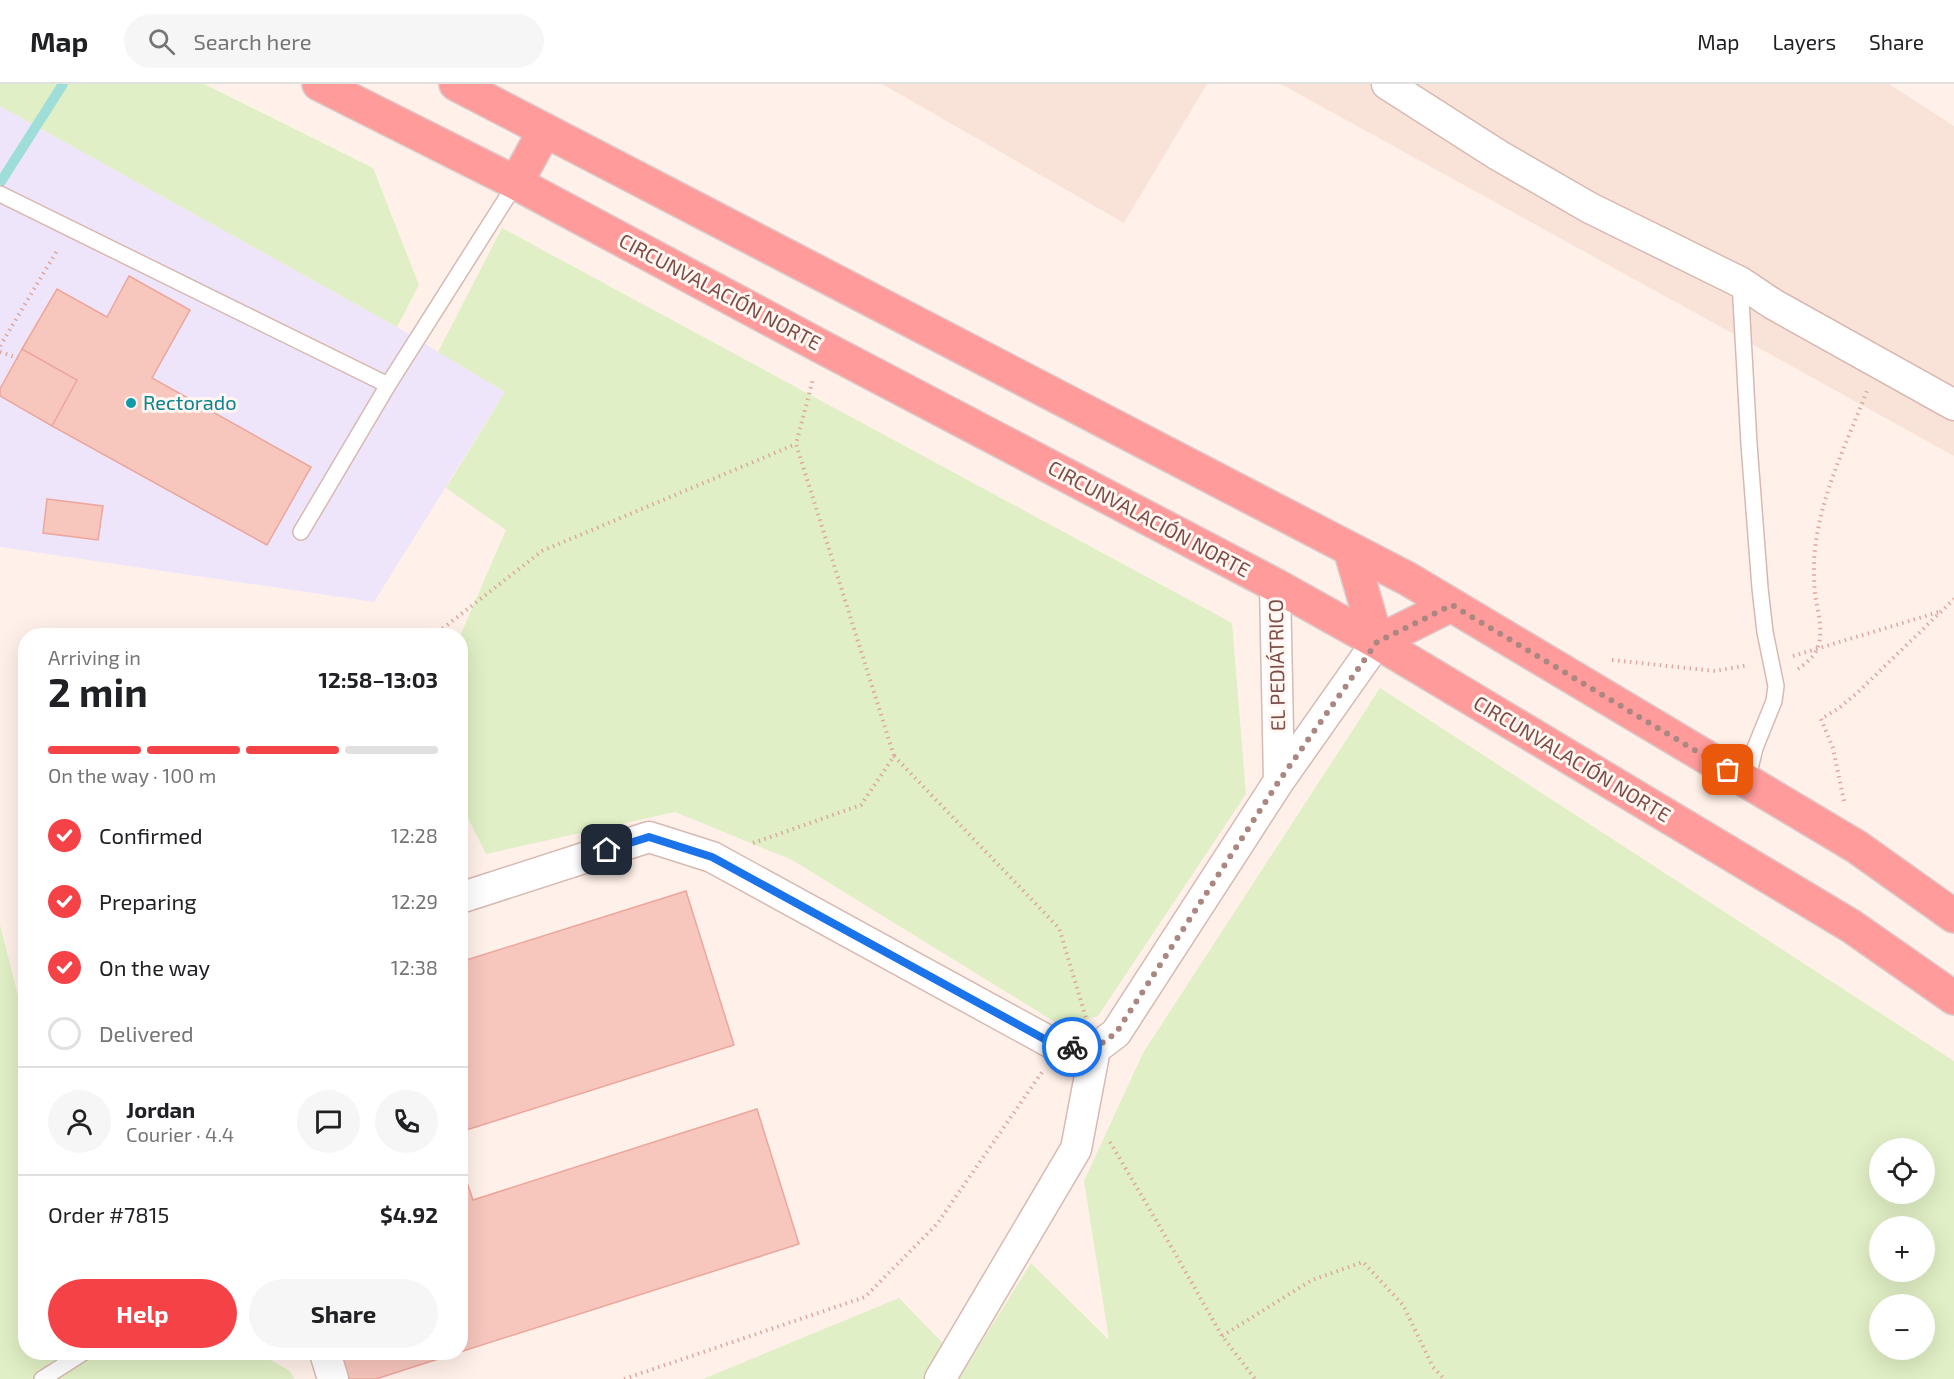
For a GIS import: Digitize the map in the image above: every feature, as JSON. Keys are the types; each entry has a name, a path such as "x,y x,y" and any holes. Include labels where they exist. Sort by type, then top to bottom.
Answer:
{"highway":[{"name":"CIRCUNVALACIÓN NORTE","path":"319,84 516,183 1275,585 1377,642 1851,926 1954,998"},
{"path":"456,84 1408,579 1849,843 1954,916"},
{"path":"516,183 545,130"},
{"path":"1350,549 1377,642 1452,605"}],"street":[{"path":"1387,84 1498,155 1590,208 1740,282 1773,304 1954,405"},
{"name":"EL PEDIÁTRICO","path":"1275,585 1279,781"},
{"name":"EL PEDIÁTRICO","path":"1095,1048 1116,1033 1279,781 1377,642"},
{"path":"468,895 649,837 712,857 1059,1047 1095,1048 1076,1149 940,1379"},
{"path":"328,1360 333,1379"}],"lane":[{"path":"301,532 388,385 516,183"},
{"path":"2,195 388,385"},
{"path":"1740,282 1748,433 1760,588 1765,632 1776,686 1774,701 1755,748 1747,781"},
{"path":"42,1379 72,1360"}],"path":[{"path":"0,346 70,229"},
{"path":"822,347 796,444 894,756 1059,928 1095,1048"},
{"path":"0,352 18,358"},
{"path":"1776,686 1807,663 1817,650 1821,622 1814,577 1822,505 1878,363"},
{"path":"443,628 542,551 796,444"},
{"path":"1849,843 1836,759 1821,719 1856,694 1954,599"},
{"path":"712,857 861,806 894,756"},
{"path":"624,1379 865,1297 937,1224 1059,1047"},
{"path":"1107,1137 1222,1336 1255,1379"},
{"path":"1222,1336 1312,1280 1363,1262 1403,1305 1433,1367 1444,1379"}],"shaded area":[{"path":"882,84 1207,84 1124,223"},
{"path":"1281,84 1889,84 1954,126 1954,456"},
{"path":"0,106 397,327 505,392 374,602 0,547"}],"green space":[{"path":"0,84 204,84 373,168 419,285 397,327 0,106"},
{"path":"502,228 1232,623 1246,794 1098,1016 1063,1027 792,860 675,812 486,854 468,818 468,628 463,628 506,530 446,488 505,392 438,352"},
{"path":"1380,688 1954,1061 1954,1379 703,1379 899,1298 966,1367 1031,1263 1109,1340 1084,1181 1143,1053"},
{"path":"0,925 18,996 18,1360 270,1360 290,1371 294,1379 0,1379"}],"building":[{"name":"Rectorado","path":"129,276 190,310 152,378 311,467 267,545 52,426 77,380 22,349 57,289 107,317"},
{"path":"22,349 77,380 52,426 0,396 0,389"},
{"path":"47,499 103,506 98,540 43,533"},
{"path":"686,891 734,1045 468,1129 468,959"},
{"path":"757,1109 799,1244 468,1349 468,1185 473,1200"},
{"path":"336,1360 435,1360 376,1379 342,1379"}],"waterway":[{"path":"0,183 63,84"}],"way so far":[{"path":"1072,1047 1095,1048 1116,1033 1279,781 1377,642 1452,605 1728,770"}],"place":[{"name":"Rectorado","path":"131,403"}],"route":[{"path":"607,850 649,837 712,857 1059,1047 1072,1047"}]}
